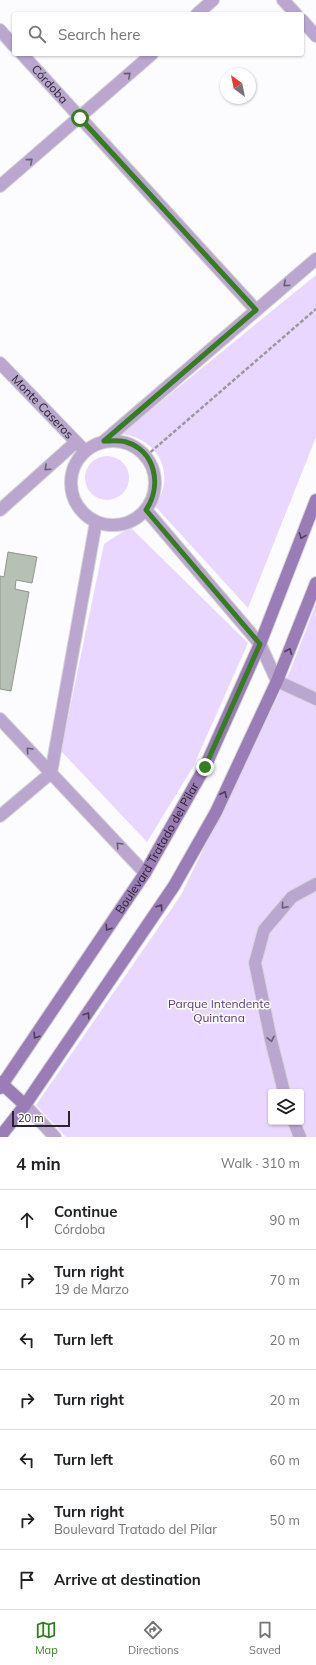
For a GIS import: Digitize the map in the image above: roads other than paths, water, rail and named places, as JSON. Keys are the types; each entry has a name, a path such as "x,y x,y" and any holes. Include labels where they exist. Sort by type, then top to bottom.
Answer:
{"main road":[{"name":"Boulevard Tratado del Pilar","path":"1,1085 145,873 205,767 260,644 316,500"},
{"path":"0,1137 25,1105 174,886 216,812 277,681 316,583"},
{"path":"1,1085 25,1105"}],"street":[{"path":"199,12 213,0"},
{"path":"284,0 294,12"},
{"path":"304,22 316,36"},
{"path":"0,30 12,44"},
{"name":"Córdoba","path":"24,56 256,310"},
{"path":"0,186 150,56"},
{"path":"104,441 316,259"},
{"name":"Monte Caseros","path":"0,363 85,451"},
{"path":"119,440 133,445 146,456 152,465 156,480 153,497 146,510 139,516 126,523 111,525 96,522 84,514 76,503 71,489 71,475 76,462 85,451 104,441 119,440"},
{"path":"0,510 76,442"},
{"path":"146,510 260,644 277,681 316,699"},
{"path":"0,816 51,773 96,522"},
{"path":"0,719 145,873"},
{"path":"283,1089 271,1040 255,963 264,930 292,896 316,884"},
{"path":"25,1105 55,1137"},
{"path":"295,1125 300,1137"}],"park label":[{"name":"Parque Intendente Quintana","path":"219,1011"}]}
